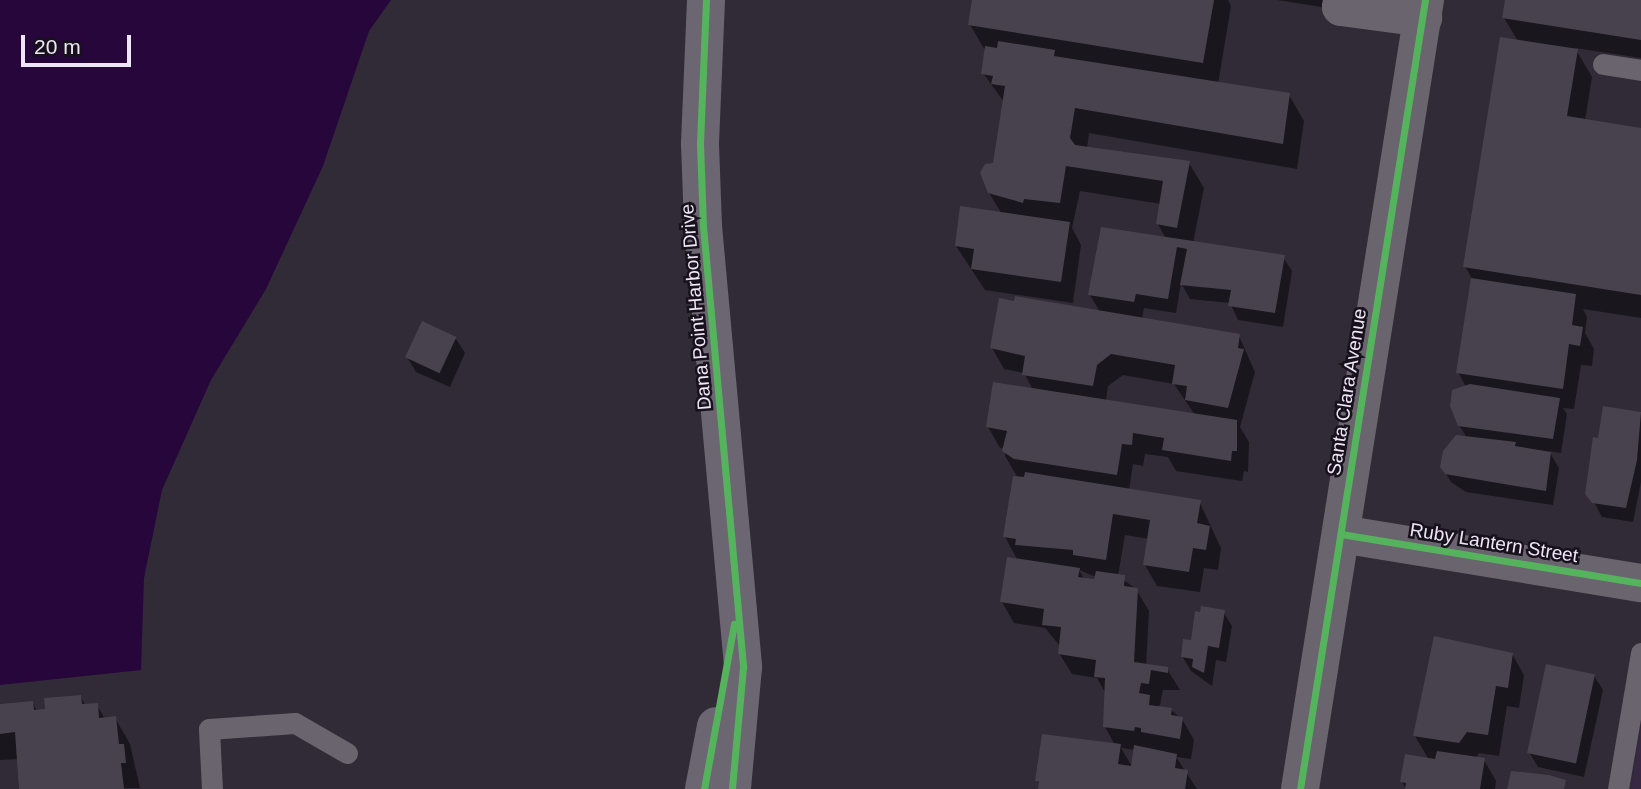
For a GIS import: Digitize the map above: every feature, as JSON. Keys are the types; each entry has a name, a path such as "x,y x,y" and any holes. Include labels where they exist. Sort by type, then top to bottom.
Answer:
{"street":[{"name":"Dana Point Harbor Drive","path":"706,0 700,144 703,212 743,667 732,789"},
{"path":"1342,0 1341,7 1424,9"},
{"name":"Santa Clara Avenue","path":"1300,789 1424,9"},
{"name":"Ruby Lantern Street","path":"1341,534 1641,583"},
{"name":"Dana Point Harbor Drive","path":"704,789 737,611"}],"lane":[{"path":"1603,64 1641,70"},
{"path":"1618,789 1641,653"},
{"path":"212,789 209,729 295,723 347,753"}],"shaded area":[{"path":"0,0 391,0 369,31 323,166 266,289 211,380 162,490 144,578 141,670 0,685"},
{"path":"1641,726 1641,789 1631,789"}],"building":[{"path":"972,0 1214,0 1203,63 968,25"},
{"path":"1505,0 1641,0 1641,40 1502,18"},
{"path":"1500,37 1578,49 1567,116 1641,128 1641,295 1463,267"},
{"path":"998,41 1055,50 1054,56 1290,93 1283,144 1075,108 1070,138 1075,145 1190,161 1177,228 1156,224 1163,181 1066,166 1060,203 1024,199 1023,203 988,193 980,173 985,164 993,163 1005,86 991,84 993,76 981,74 985,46 997,48"},
{"path":"960,206 1070,222 1061,282 971,269 974,249 955,246"},
{"path":"1101,227 1285,255 1275,313 1228,306 1231,290 1180,285 1187,249 1177,247 1168,299 1136,294 1134,302 1088,295"},
{"path":"1471,278 1576,294 1572,325 1583,327 1580,346 1569,344 1563,389 1456,373"},
{"path":"1015,296 1240,334 1238,348 1244,349 1228,408 1185,400 1187,386 1172,384 1175,365 1111,354 1097,365 1093,386 1022,375 1025,356 990,348 999,298 1014,301"},
{"path":"422,321 456,337 440,373 405,357"},
{"path":"993,382 1237,420 1237,451 1232,451 1231,461 1162,450 1164,438 1133,433 1132,445 1122,444 1117,475 1014,459 1002,451 1007,431 986,427"},
{"path":"1470,384 1560,398 1553,439 1458,426 1450,406 1452,390"},
{"path":"1603,406 1641,412 1637,460 1626,508 1592,503 1585,494 1593,437 1598,438"},
{"path":"1456,435 1516,442 1515,446 1551,452 1546,491 1445,474 1440,467 1443,451"},
{"path":"1025,472 1201,500 1197,523 1210,526 1206,550 1193,548 1189,572 1143,565 1150,520 1113,514 1106,560 1073,555 1073,550 1015,545 1016,539 1003,537 1013,476 1024,477"},
{"path":"1007,557 1080,568 1078,577 1094,579 1096,571 1125,575 1124,586 1138,588 1134,662 1168,667 1168,673 1151,670 1149,684 1141,683 1139,693 1150,695 1149,705 1172,708 1171,715 1183,717 1180,739 1141,732 1141,728 1135,727 1134,731 1103,727 1105,678 1094,677 1096,660 1058,654 1061,627 1042,625 1044,609 1000,602"},
{"path":"1201,606 1225,610 1219,648 1208,646 1204,673 1192,667 1193,659 1181,657 1183,639 1191,640 1195,611 1200,612"},
{"path":"1434,636 1513,653 1508,688 1496,686 1488,735 1467,732 1459,743 1413,736"},
{"path":"1546,664 1595,674 1576,763 1527,753"},
{"path":"81,695 82,704 98,703 99,718 116,716 119,744 124,744 126,763 121,763 124,789 19,789 15,732 0,734 0,704 33,701 34,710 45,709 44,698"},
{"path":"1042,734 1121,744 1118,764 1131,766 1134,745 1177,754 1175,768 1188,770 1185,789 1038,789 1039,781 1035,781"},
{"path":"1437,751 1485,758 1480,789 1405,789 1406,783 1400,782 1405,754 1435,759"},
{"path":"1511,771 1549,775 1566,780 1564,789 1507,789"}],"cycle path":[{"path":"706,0 700,144 703,226 743,667 732,789"},
{"path":"1300,789 1425,0"},
{"path":"1341,534 1641,583"},
{"path":"704,789 734,624"}]}
